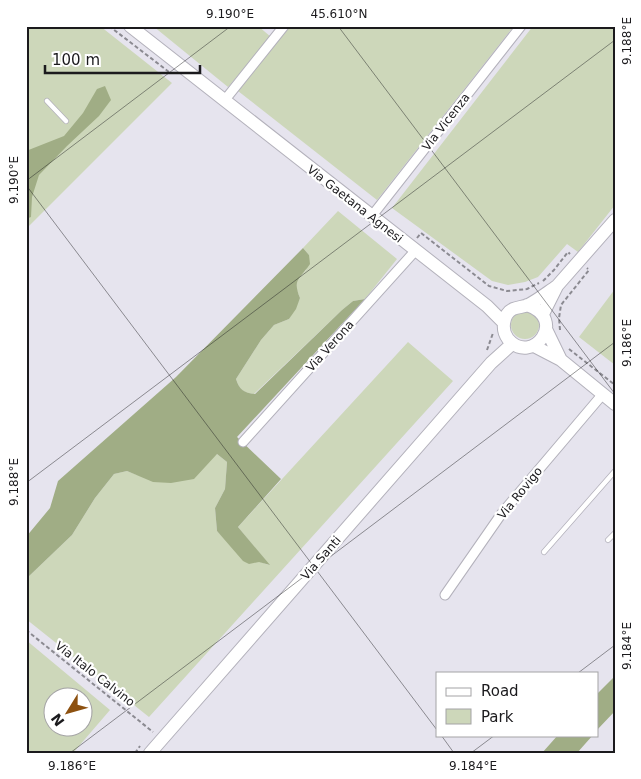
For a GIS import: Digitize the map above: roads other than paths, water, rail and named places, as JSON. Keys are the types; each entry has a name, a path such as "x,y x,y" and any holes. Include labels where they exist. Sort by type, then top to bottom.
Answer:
{"street":[{"name":"Via Gaetana Agnesi","path":"130,26 371,217 487,306 504,322"},
{"path":"224,101 284,26"},
{"name":"Via Vicenza","path":"371,217 521,26"},
{"path":"487,306 512,309 527,305 557,286 614,223"},
{"name":"Via Verona","path":"243,442 413,248"},
{"path":"542,314 557,286"},
{"path":"512,309 504,322 509,340 523,348 534,346 542,339 546,328 546,321 536,308 527,305"},
{"path":"546,328 561,360"},
{"name":"Via Santi","path":"150,753 488,358 509,340"},
{"path":"534,346 561,360 615,404"},
{"name":"Via Rovigo","path":"445,595 502,513 602,395"}],"lane":[{"path":"47,101 66,120"},
{"path":"544,552 615,471"},
{"path":"608,540 615,533"}]}
